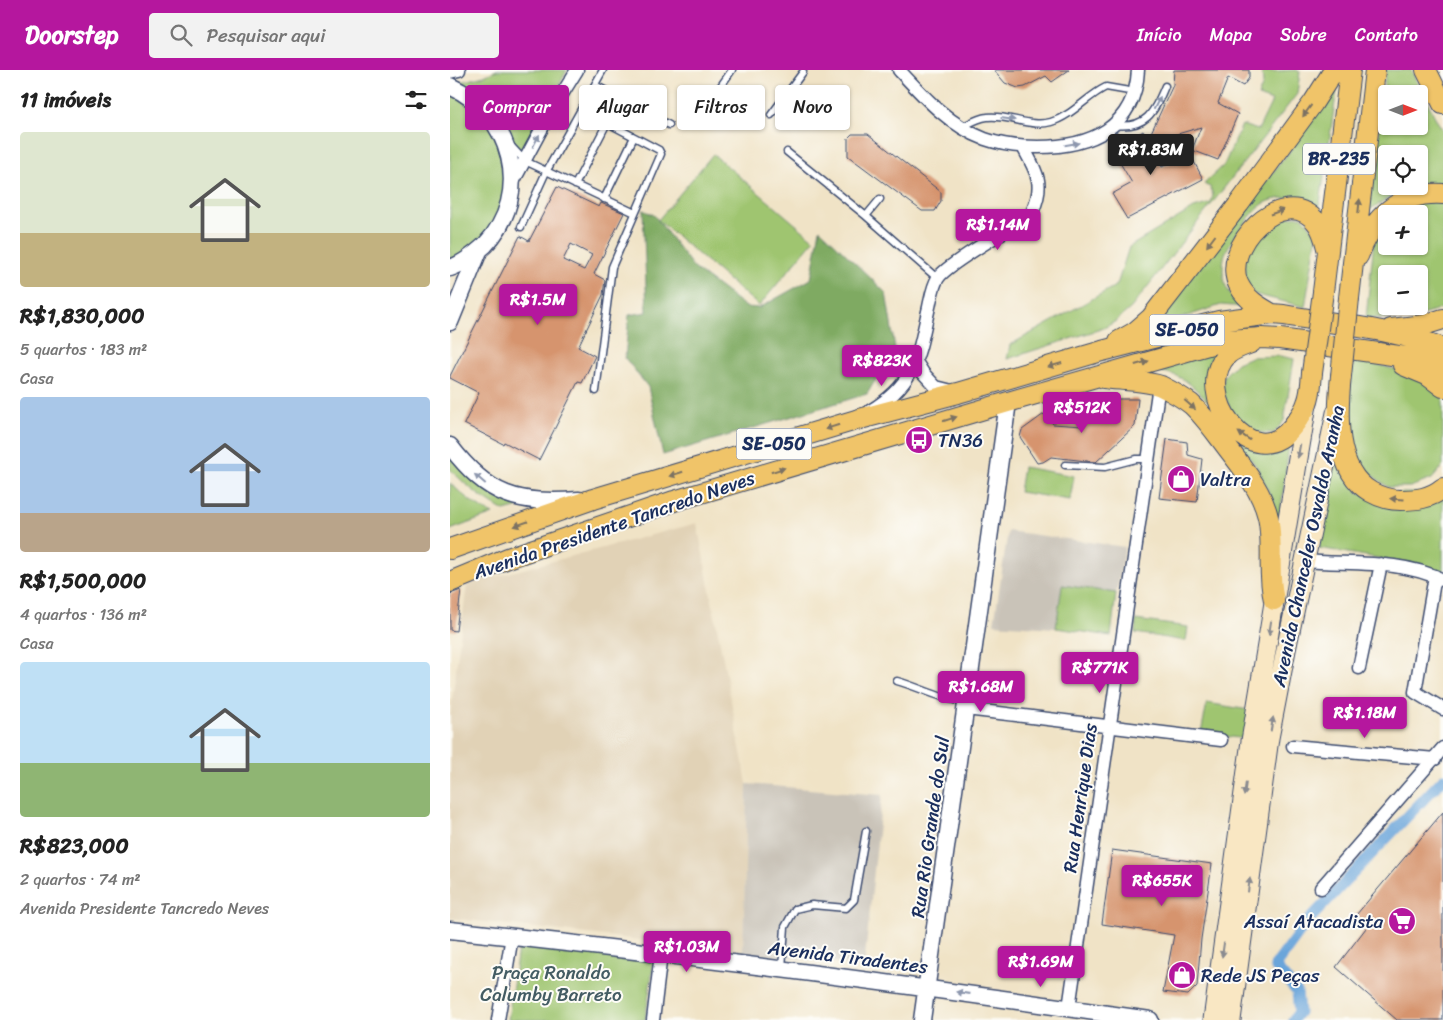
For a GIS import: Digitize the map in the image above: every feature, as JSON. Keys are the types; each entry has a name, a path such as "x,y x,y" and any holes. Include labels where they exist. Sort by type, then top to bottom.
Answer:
{"main road":[{"path":"1102,351 1135,332 1151,318 1239,204 1313,103 1334,70"},
{"name":"Avenida Chanceler Osvaldo Aranha","path":"1213,1020 1251,741 1308,403 1350,70"},
{"name":"Avenida Chanceler Osvaldo Aranha","path":"1231,1020 1270,738 1304,561 1338,404 1375,70"},
{"path":"1426,70 1443,104"},
{"path":"1352,272 1361,250 1386,211 1402,201 1422,194 1443,194"},
{"path":"1272,314 1246,295 1239,286 1235,269 1237,255 1255,227 1271,213 1288,209 1297,211 1317,223 1328,248"},
{"name":"SE-050","path":"1102,351 1219,321 1272,314 1377,330"},
{"path":"1377,330 1424,325 1443,320"},
{"path":"1377,330 1443,348"},
{"path":"1262,338 1228,354 1222,362 1218,374 1217,389 1220,405 1227,419 1248,440 1270,442 1281,439 1290,430 1308,403"},
{"name":"SE-050","path":"1095,377 1226,340 1280,339 1382,352"},
{"name":"Avenida Presidente Tancredo Neves","path":"450,549 593,499 856,420 958,393 1102,351"},
{"path":"1382,352 1430,361 1443,367"},
{"path":"1382,352 1396,362 1427,375 1443,387"},
{"path":"1095,377 1159,385 1191,404 1208,423 1258,491 1268,517 1271,545 1270,585 1274,600"},
{"name":"Avenida Presidente Tancredo Neves","path":"450,582 508,558 674,501 1095,377"},
{"path":"1338,404 1344,456 1351,473 1364,488 1394,500 1416,500 1430,496 1443,488"}],"street":[{"path":"450,72 459,70"},
{"path":"512,184 549,115 577,70"},
{"path":"899,70 940,111 962,127 984,139 1023,147 1073,144 1088,140 1114,125 1129,106 1135,92 1138,70"},
{"path":"450,86 476,101 496,123 511,160 512,184 509,203 497,229 479,251 450,268"},
{"path":"856,420 880,405 905,383 916,362 937,278 953,265 1025,220 1032,213 1040,186 1038,174 1023,147"},
{"path":"450,322 479,251"},
{"path":"916,362 936,387 958,393"},
{"name":"Rua Henrique Dias","path":"1069,1008 1159,385"},
{"name":"Rua Rio Grande do Sul","path":"922,1020 1008,402"},
{"path":"450,446 487,485 502,493 526,500 547,502 593,499"},
{"path":"1304,561 1381,564 1439,578 1415,692 1443,709"},
{"path":"1360,668 1381,564"},
{"path":"967,706 1109,728 1221,740"},
{"path":"1293,746 1435,759"},
{"path":"1321,888 1443,748"},
{"name":"Avenida Tiradentes","path":"450,930 782,969 1150,1020"},
{"path":"498,1020 512,936"},
{"path":"653,1020 661,954"}],"lane":[{"path":"595,85 603,70"},
{"path":"722,85 732,70"},
{"path":"771,115 803,72"},
{"path":"1114,125 1126,127 1137,125 1148,118 1154,110 1164,86"},
{"path":"962,127 977,119 990,116 1037,124 1052,122 1106,87 1135,92"},
{"path":"521,227 546,172 579,113"},
{"path":"575,186 603,130"},
{"path":"596,390 612,267 661,154 659,150 621,130"},
{"path":"604,199 634,137"},
{"path":"503,138 525,161 635,213"},
{"path":"787,152 866,216 937,278"},
{"path":"866,216 880,199"},
{"path":"1065,465 1105,467 1136,459 1148,459"},
{"path":"896,681 918,687 930,694 967,706"},
{"path":"782,969 785,927 794,909 812,905 846,908 854,900 866,830"}],"shaded area":[{"path":"697,523 747,784 743,952 450,918 450,716 467,584"},
{"path":"1008,531 1125,547 1116,593 1062,585 1056,628 994,624"},
{"path":"747,784 882,795 864,966 743,952"}],"green space":[{"path":"497,70 567,70 559,85 465,85 465,91 452,84 484,76"},
{"path":"1296,70 1300,72 1297,94 1131,308 1116,321 1104,328 1007,359 1010,345 1117,285 1129,247 1194,208 1211,203 1213,195 1210,187 1204,184 1224,165 1242,125 1258,130 1272,101 1258,96 1263,84 1262,72"},
{"path":"1386,70 1411,70 1419,85 1384,85"},
{"path":"1338,82 1319,210 1293,199 1279,198 1272,200 1260,206 1254,212 1229,245 1223,266 1225,285 1233,296 1246,307 1221,305 1147,329 1290,151"},
{"path":"450,86 465,98 465,130 497,130 509,203 479,251 450,268"},
{"path":"1428,103 1443,130 1443,187 1428,186 1428,145 1378,145 1378,195 1394,195 1369,210 1378,135 1428,135"},
{"path":"535,130 520,159 505,131"},
{"path":"713,154 814,240 759,306 658,220"},
{"path":"1443,199 1443,308 1428,313 1428,265 1378,265 1378,315 1420,315 1396,318 1366,318 1374,241 1378,235 1378,255 1428,255 1428,205 1405,205"},
{"path":"643,210 654,215 694,268 746,307 759,308 811,279 820,229 886,293 895,348 867,394 663,455 648,387 625,358 629,315 647,312"},
{"path":"1302,216 1317,235 1305,307 1254,294 1245,281 1245,260 1253,238 1270,218"},
{"path":"1220,345 1211,359 1210,370 1214,408 1189,383 1181,378 1164,372 1139,369"},
{"path":"1280,356 1294,359 1284,421 1274,433 1239,432 1222,389 1224,376 1237,363 1251,357"},
{"path":"1354,358 1397,370 1427,383 1443,398 1443,466 1432,479 1410,487 1388,487 1358,462 1350,448 1346,419"},
{"path":"1229,431 1290,439 1279,523 1271,497 1257,467"},
{"path":"1333,451 1358,493 1443,493 1443,571 1319,548"},
{"path":"450,456 493,496 519,507 504,511 482,497 450,469"},
{"path":"1023,467 1074,476 1070,500 1019,492"},
{"path":"450,483 475,504 493,514 450,530"},
{"path":"1062,585 1116,593 1111,636 1056,628"},
{"path":"1136,620 1188,627 1186,641 1135,633"},
{"path":"1207,703 1249,710 1246,739 1201,733"},
{"name":"Praça Ronaldo Calumby Barreto","path":"519,942 654,960 645,1020 508,1020"}],"water":[{"path":"1095,397 1104,398 1088,416 1080,415 1081,406 1091,403"}],"building":[{"path":"994,70 1069,70 1052,82 1046,76 1025,87 1018,88 1005,83"},
{"path":"1174,70 1249,70 1249,78 1243,86 1228,78 1218,103 1238,114 1218,160 1192,150 1201,127 1171,136 1177,146 1150,135 1173,85"},
{"path":"1143,131 1162,167 1183,156 1187,161 1190,154 1203,179 1127,219 1112,194 1132,183 1113,151"},
{"path":"852,134 868,134 941,192 941,201 935,211 922,211 848,156 848,138"},
{"path":"557,187 599,207 601,203 624,213 594,274 605,280 603,295 578,347 595,356 582,383 578,382 539,460 464,424 479,393 450,378 520,236 529,241","holes":["571,244 592,255 584,270 563,260"]},
{"path":"1110,399 1138,399 1135,426 1096,462 1051,457 1037,463 1020,437 1022,430 1044,414 1053,424 1082,426"},
{"name":"Valtra","path":"1167,439 1187,442 1188,455 1202,459 1197,502 1159,498"},
{"path":"461,590 456,631 450,630 450,594"},
{"name":"Assaí Atacadista","path":"1443,812 1443,1020 1397,1020 1336,967 1366,928 1356,915"},
{"path":"1112,850 1212,864 1201,939 1197,986 1188,995 1163,992 1174,935 1102,924"}],"waterway":[{"path":"1293,1020 1299,1012 1297,992 1275,966 1307,922 1443,779"}],"place":[{"name":"TN36","path":"919,440"},
{"name":"Valtra","path":"1181,479"},
{"name":"Assaí Atacadista","path":"1402,921"},
{"name":"Rede JS Peças","path":"1182,975"}]}
